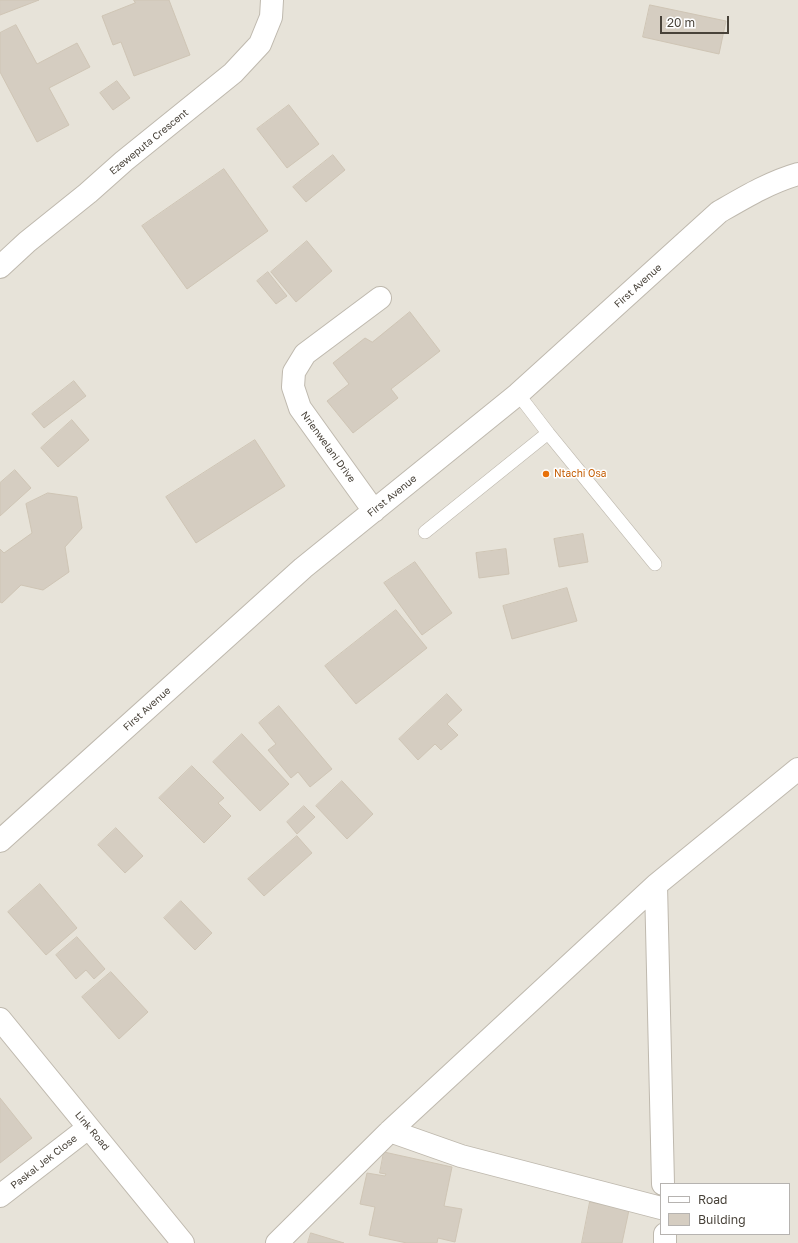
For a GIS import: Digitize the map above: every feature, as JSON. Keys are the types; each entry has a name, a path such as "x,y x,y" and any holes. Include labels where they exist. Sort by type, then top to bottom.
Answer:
{"street":[{"name":"Ezeweputa Crescent","path":"0,267 27,242 88,193 124,161 233,73 260,44 271,17 272,0"},
{"name":"First Avenue","path":"0,841 303,568 518,394 719,212 779,179 798,174"},
{"name":"Nrienwelani Drive","path":"374,511 300,408 293,387 294,372 305,354 380,298"},
{"path":"277,1243 390,1131 656,885 798,768"},
{"path":"656,885 663,1183"},
{"name":"Link Road","path":"0,1019 183,1243"},
{"name":"Paskal Jek Close","path":"0,1196 88,1128"},
{"path":"390,1131 461,1156 660,1208"}],"lane":[{"path":"518,394 655,564"},
{"path":"425,532 548,433"}],"shaded area":[{"path":"0,0 798,0 798,1243 0,1243"}],"building":[{"path":"0,0 39,0 0,15"},
{"path":"134,0 169,0 190,55 134,76 121,42 113,45 102,16 135,3"},
{"path":"650,5 726,21 719,54 643,37"},
{"path":"16,25 37,64 77,43 90,67 49,88 69,125 37,142 0,72 0,33"},
{"path":"117,81 130,98 113,110 100,93"},
{"path":"289,105 319,144 287,168 257,129"},
{"path":"333,155 345,170 306,202 293,187"},
{"path":"224,169 268,231 187,289 142,226"},
{"path":"307,241 332,271 296,302 271,272"},
{"path":"268,272 287,296 276,304 257,281"},
{"path":"410,312 440,351 391,389 398,398 353,433 327,401 349,384 333,363 365,338 372,342"},
{"path":"74,381 86,396 44,428 32,414"},
{"path":"72,420 89,440 58,467 41,448"},
{"path":"255,440 285,486 196,543 166,497"},
{"path":"15,470 31,488 0,516 0,483"},
{"path":"48,493 77,497 82,528 65,547 69,572 43,590 21,585 2,603 0,602 0,549 4,553 32,533 26,504"},
{"path":"583,534 588,562 559,567 554,539"},
{"path":"506,549 509,574 479,578 476,553"},
{"path":"415,562 452,613 422,635 384,583"},
{"path":"567,588 577,621 512,639 503,606"},
{"path":"396,610 427,648 356,704 325,666"},
{"path":"447,694 462,710 447,724 458,735 441,750 435,744 418,760 399,739"},
{"path":"279,706 332,769 310,787 298,772 291,778 268,750 276,744 259,723"},
{"path":"242,734 289,784 260,811 213,762"},
{"path":"192,766 224,798 218,803 231,816 204,843 159,798"},
{"path":"342,781 373,814 347,839 316,806"},
{"path":"304,806 315,817 297,834 287,822"},
{"path":"116,828 143,856 125,873 98,845"},
{"path":"297,836 312,853 264,896 248,879"},
{"path":"40,884 77,928 46,955 8,912"},
{"path":"181,901 212,933 195,950 164,918"},
{"path":"77,937 105,969 94,979 86,970 76,979 56,955"},
{"path":"111,972 148,1012 119,1039 82,997"},
{"path":"0,1098 32,1138 0,1163"},
{"path":"384,1152 452,1167 444,1206 462,1209 455,1242 438,1238 437,1243 407,1243 369,1235 375,1207 360,1204 367,1173 385,1176 386,1174 380,1173"},
{"path":"590,1202 629,1210 622,1243 582,1243"},
{"path":"311,1233 344,1243 308,1243"}],"place":[{"name":"Ntachi Osa","path":"546,474"}]}
